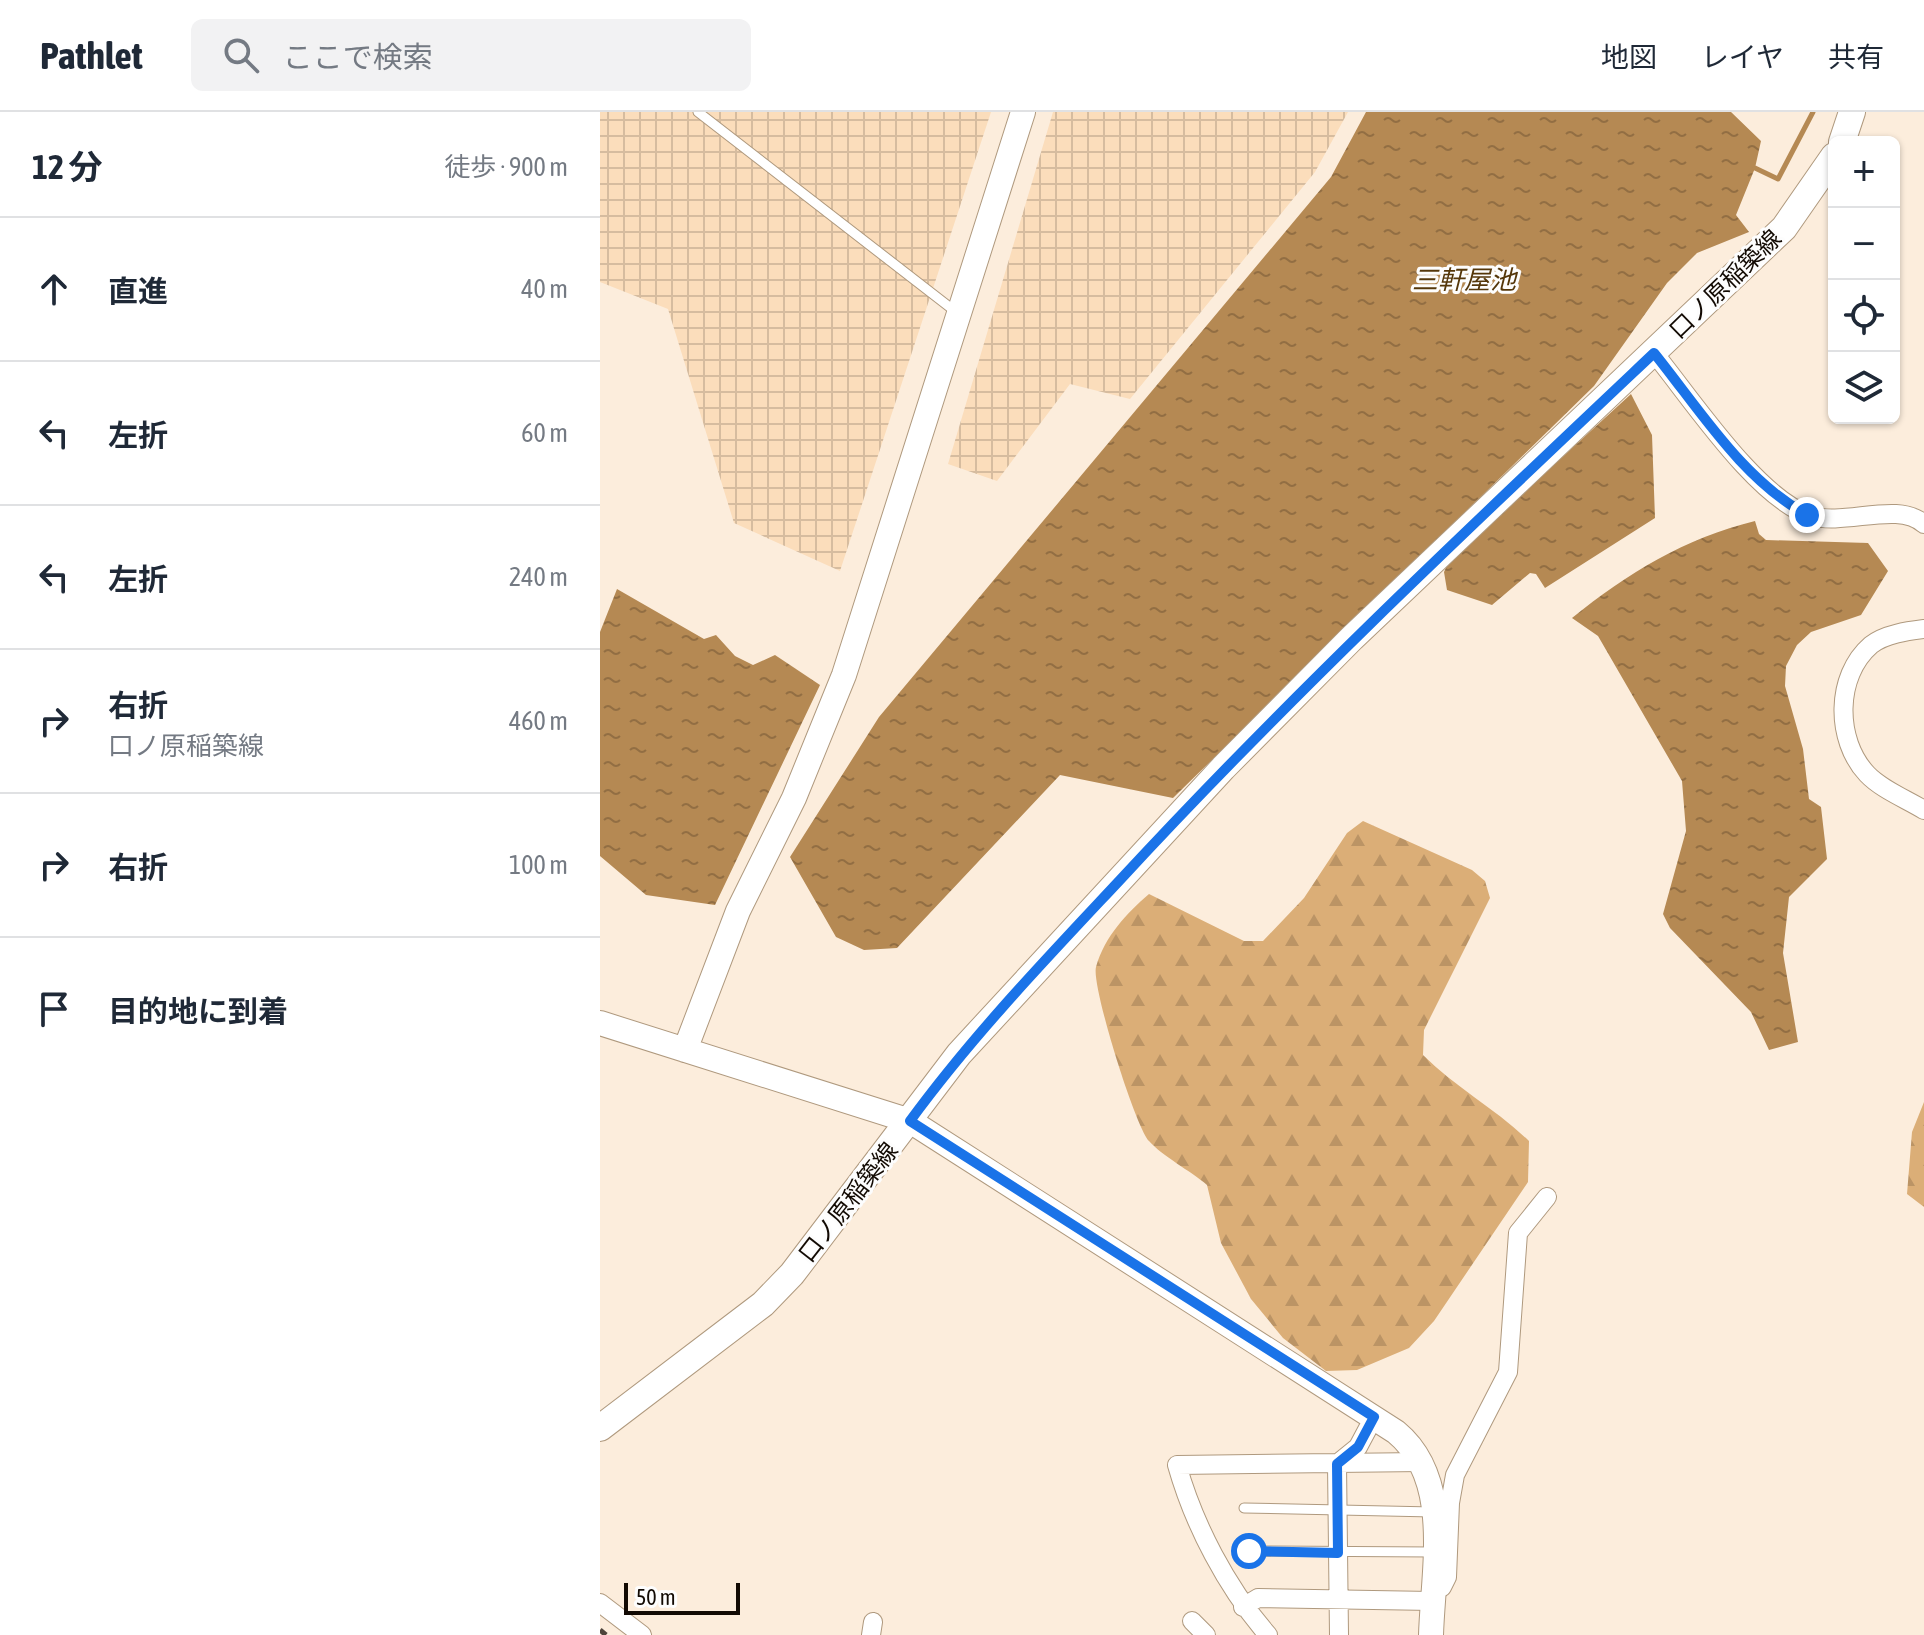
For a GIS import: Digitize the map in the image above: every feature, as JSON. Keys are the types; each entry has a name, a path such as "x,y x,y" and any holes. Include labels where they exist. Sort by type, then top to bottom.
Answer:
{"main road":[{"path":"1844,136 1852,112"},
{"name":"口ノ原稲築線","path":"600,1428 763,1304 792,1274 959,1054 1223,768 1352,638 1784,228 1828,165"}],"street":[{"path":"685,1050 738,911 794,798 844,675 1023,112"},
{"path":"1654,353 1758,481 1783,501 1807,515 1833,521 1895,513 1915,516 1924,524"},
{"path":"1924,629 1904,632 1873,644 1856,663 1843,710 1845,739 1867,774 1924,810"},
{"path":"600,1023 910,1121 1374,1417 1409,1443 1422,1462 1434,1500 1431,1635"},
{"path":"1243,1607 1258,1598 1432,1595 1442,1587 1447,1577 1450,1503 1455,1475 1508,1372 1518,1233 1547,1197"},
{"path":"1337,1464 1358,1447 1374,1417"},
{"path":"1268,1635 1243,1607 1185,1494 1177,1465 1422,1462"},
{"path":"1337,1464 1339,1635"},
{"path":"600,1603 642,1635"},
{"path":"1192,1621 1206,1635"}],"lane":[{"path":"698,112 959,314"},
{"path":"1244,1508 1434,1512"},
{"path":"1249,1551 1433,1552"}],"shaded area":[{"path":"600,112 991,112 840,571 734,523 668,309 600,282"},
{"path":"1053,112 1348,112 1315,172 1130,399 1070,384 997,481 948,464"}],"green space":[{"path":"1363,821 1472,870 1485,881 1490,898 1424,1030 1423,1055 1529,1141 1528,1182 1434,1321 1409,1348 1357,1370 1326,1371 1283,1338 1251,1299 1221,1243 1207,1185 1155,1147 1142,1130 1107,1026 1096,967 1117,926 1149,894 1244,941 1263,941 1304,898 1347,833"},
{"path":"1924,1102 1924,1207 1907,1194 1912,1132"}],"water":[{"name":"三軒屋池","path":"1366,112 1731,112 1761,141 1755,168 1736,215 1749,232 1697,253 1667,283 1594,386 1173,798 1060,775 897,948 864,950 836,937 790,857 879,717 1331,177"},
{"path":"1631,394 1652,435 1655,518 1545,588 1536,574 1530,573 1492,605 1447,590 1444,572 1449,561"},
{"path":"1755,521 1759,534 1766,540 1868,543 1888,571 1861,615 1811,632 1797,645 1786,666 1785,686 1803,749 1809,799 1821,807 1827,859 1789,897 1783,953 1798,1042 1769,1050 1751,1012 1670,928 1663,914 1686,831 1682,781 1598,636 1572,618 1614,586 1658,559 1705,537"},
{"path":"617,589 704,639 716,635 735,656 753,665 775,655 820,685 715,905 646,895 600,856 600,632"}],"waterway":[{"path":"1755,168 1778,179 1813,112"}],"railway":[{"path":"600,1630 606,1635"}],"route":[{"path":"1249,1551 1338,1553 1337,1464 1358,1447 1374,1417 910,1121 959,1054 1223,768 1352,638 1654,353 1758,481 1807,515"}]}
